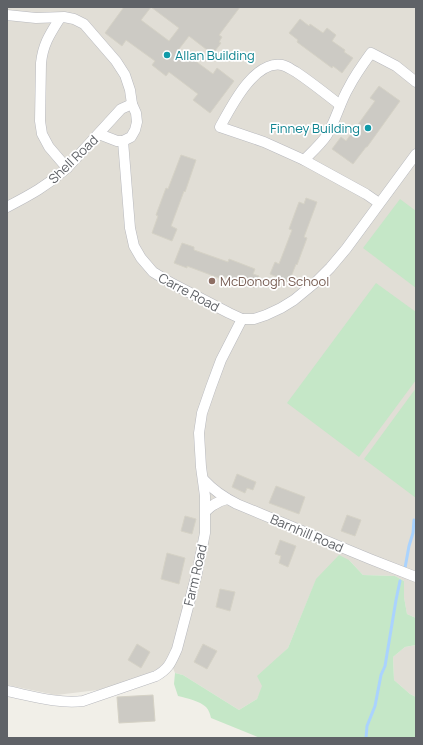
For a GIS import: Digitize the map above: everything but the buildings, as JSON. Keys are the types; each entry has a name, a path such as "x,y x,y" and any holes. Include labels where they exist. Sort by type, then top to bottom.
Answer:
{"street":[{"path":"7,15 36,18 74,19 84,24 116,61 125,75 137,122 131,137 123,140 117,141 99,134"},
{"path":"60,18 47,39 42,54 40,121 44,139 67,168"},
{"path":"304,160 326,136 334,124 340,105 352,81 370,53 396,66 416,82"},
{"path":"340,105 306,78 282,66 274,65 266,67 249,81 220,127 264,142 304,160 366,194 379,203"},
{"name":"Shell Road","path":"7,207 44,187 57,177 121,109 132,104"},
{"name":"Carre Road","path":"123,140 130,228 134,246 141,258 153,272 171,283 242,319"},
{"path":"242,319 254,319 281,308 294,300 317,281 346,249 416,154"},
{"name":"Farm Road","path":"7,691 58,701 83,701 156,676 164,672 171,663 177,649 205,533 206,511 199,433 202,413 223,355 242,319"},
{"name":"Barnhill Road","path":"204,480 214,490 227,499 416,577"},
{"path":"206,511 212,505 227,499"}],"shaded area":[{"name":"McDonogh School","path":"7,7 416,7 416,618 407,614 404,597 404,581 395,576 363,575 349,560 316,580 288,648 275,661 257,699 239,710 183,675 175,673 168,659 158,669 135,679 98,690 56,695 7,685"},
{"path":"416,645 416,697 410,694 394,680 393,657 405,647"}],"green space":[{"path":"400,199 416,211 416,288 363,248"},
{"path":"376,283 416,312 416,380 359,457 287,403"},
{"path":"416,388 416,498 364,459"},
{"path":"339,555 349,560 363,575 395,576 404,581 404,597 407,614 416,618 416,645 405,647 393,657 394,680 410,694 416,697 416,738 260,738 211,718 208,709 200,703 178,696 174,684 175,673 183,675 239,710 257,699 262,686 257,676 288,648 316,579"}],"waterway":[{"path":"405,568 413,533 414,520"},
{"path":"366,738 367,726 375,706 381,675 385,666 400,581"}],"place":[{"name":"Allan Building","path":"167,55"},
{"name":"Finney Building","path":"368,128"},
{"name":"McDonogh School","path":"212,281"}]}
